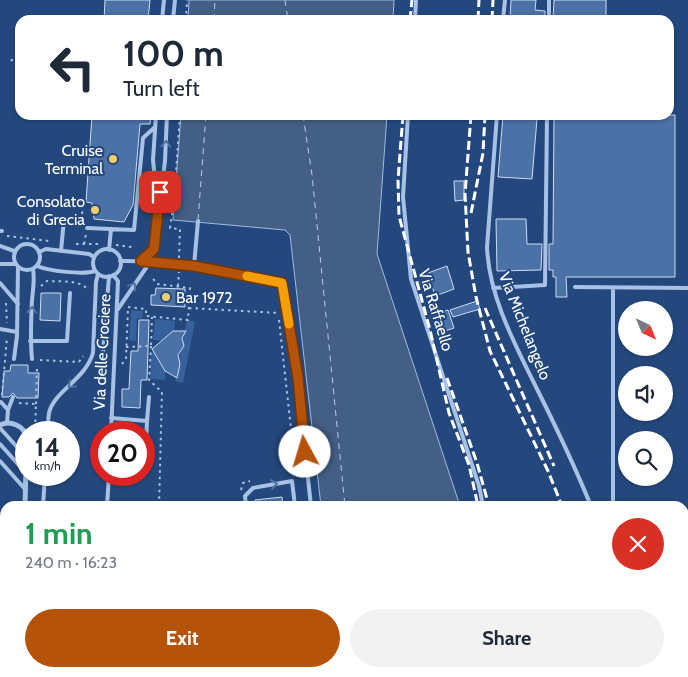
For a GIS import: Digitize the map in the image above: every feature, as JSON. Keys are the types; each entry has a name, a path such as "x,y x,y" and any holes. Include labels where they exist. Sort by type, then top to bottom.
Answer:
{"street":[{"path":"0,426 7,423 15,425"},
{"path":"25,486 25,501"}],"lane":[{"path":"162,15 164,0"},
{"path":"174,15 176,0"},
{"path":"415,15 416,0"},
{"path":"504,15 505,0"},
{"path":"548,15 549,0"},
{"path":"156,120 153,160 158,207"},
{"path":"141,261 154,249 165,161 167,120"},
{"name":"Via Raffaello","path":"408,120 403,198 411,279 479,486 482,501"},
{"name":"Via Michelangelo","path":"497,120 487,247 488,266 493,288 522,357 574,464 589,501"},
{"path":"493,288 545,285 547,120"},
{"path":"87,228 134,230 142,138 155,127"},
{"path":"61,251 64,220"},
{"path":"194,266 198,221"},
{"path":"109,250 111,229"},
{"path":"14,359 18,304 17,266 13,255 14,251 21,245 29,244 39,252 40,259 35,267 33,290 30,341 32,359"},
{"path":"0,246 14,251"},
{"path":"39,252 46,249 89,254 94,257"},
{"path":"97,272 93,266 94,257 100,251 109,250 116,254 120,261 118,271 111,276 102,365 99,377"},
{"path":"120,261 194,266 282,283 298,378 310,501"},
{"path":"117,310 150,262"},
{"path":"0,264 17,266 26,270 35,267 73,272 97,272 111,276"},
{"name":"Via delle Crociere","path":"49,421 49,412 53,403 84,372 90,363 93,353 97,272"},
{"name":"Via delle Crociere","path":"111,276 118,281 111,421"},
{"path":"0,283 18,304"},
{"path":"575,287 688,288"},
{"path":"613,288 613,501"},
{"path":"30,341 68,341 70,293"},
{"path":"0,329 17,332"},
{"path":"111,418 148,421 149,397"},
{"path":"7,423 8,410 13,399"},
{"path":"2,402 8,410"},
{"path":"0,426 15,444"},
{"path":"0,444 15,461"},
{"path":"0,461 25,489"},
{"path":"246,501 245,496 253,488 292,481 294,501"},
{"path":"43,501 44,486"},
{"path":"108,501 109,486"}],"path":[{"path":"186,15 187,0"},
{"path":"11,60 15,56"},
{"path":"178,286 180,229 170,228 174,201 180,120"},
{"path":"69,204 83,206 81,224 88,224 84,244"},
{"path":"72,283 73,272"},
{"path":"128,308 146,309 146,316 188,320 190,288 175,284 158,284 152,276"},
{"path":"2,402 7,330 7,306 4,298"},
{"path":"189,308 278,312 296,477"},
{"path":"152,317 149,380 162,392 159,501"},
{"path":"126,347 151,346"},
{"path":"35,421 37,360"},
{"path":"13,399 36,404"},
{"path":"289,438 291,474"},
{"path":"240,492 243,484 255,480"}],"shaded area":[{"path":"189,0 394,0 393,15 188,15"},
{"path":"181,120 387,120 377,254 458,501 320,501 290,235 285,230 173,220"},
{"path":"131,310 143,311 142,318 137,318 136,341 129,340"},
{"path":"155,319 175,321 173,342 153,340"},
{"path":"187,320 195,322 183,383 175,381"},
{"path":"151,352 166,353 165,380 150,379"}],"building":[{"path":"105,0 150,0 148,15 104,15"},
{"path":"511,0 536,0 535,10 545,11 545,15 510,15"},
{"path":"554,0 606,0 606,15 553,15"},
{"path":"675,115 675,277 566,277 567,297 556,297 556,277 553,277 553,270 549,270 549,244 553,244 554,120 674,120"},
{"name":"Cruise Terminal","path":"92,120 150,120 150,124 140,124 133,205 124,222 94,219 92,203 86,202"},
{"path":"503,120 537,120 532,179 498,177"},
{"path":"454,181 464,181 464,200 455,201"},
{"path":"496,219 526,219 527,244 542,244 541,270 497,271"},
{"path":"447,266 454,289 435,296 428,273"},
{"path":"156,288 185,289 185,307 151,305 151,295 155,295"},
{"path":"41,293 61,293 60,321 40,320"},
{"path":"477,301 480,309 453,317 450,310"},
{"path":"448,310 454,328 445,331 442,323 435,325 432,315"},
{"path":"139,320 149,320 147,380 141,380 140,408 122,407 122,389 129,389 131,351 138,351"},
{"path":"173,331 186,331 182,338 184,346 178,355 180,364 177,378 165,371 152,349"},
{"path":"11,365 28,365 28,373 39,373 38,398 17,398 13,393 9,397 2,397 4,371 10,371"},
{"path":"282,497 282,501 255,501"}],"ferry route":[{"path":"214,15 215,0"},
{"path":"285,0 287,15"},
{"path":"198,220 206,120"},
{"path":"304,120 312,175 345,501"}],"railway":[{"path":"410,15 412,0"},
{"path":"478,15 479,0"},
{"path":"492,15 493,0"},
{"path":"403,120 398,180 399,216 430,330 449,413 469,465 477,501"},
{"path":"471,120 465,194 468,252 476,297 490,351 548,471 560,501"},
{"path":"471,213 483,153 485,120"},
{"path":"485,308 554,466"},
{"path":"447,378 477,463 488,501"}],"slow traffic":[{"path":"247,276 282,283 289,324"}],"place":[{"name":"Cruise Terminal","path":"113,159"},
{"name":"Consolato di Grecia","path":"95,210"},
{"name":"Bar 1972","path":"166,297"}],"route":[{"path":"160,192 154,249 141,261 194,266 282,283 298,378 305,452"}]}
